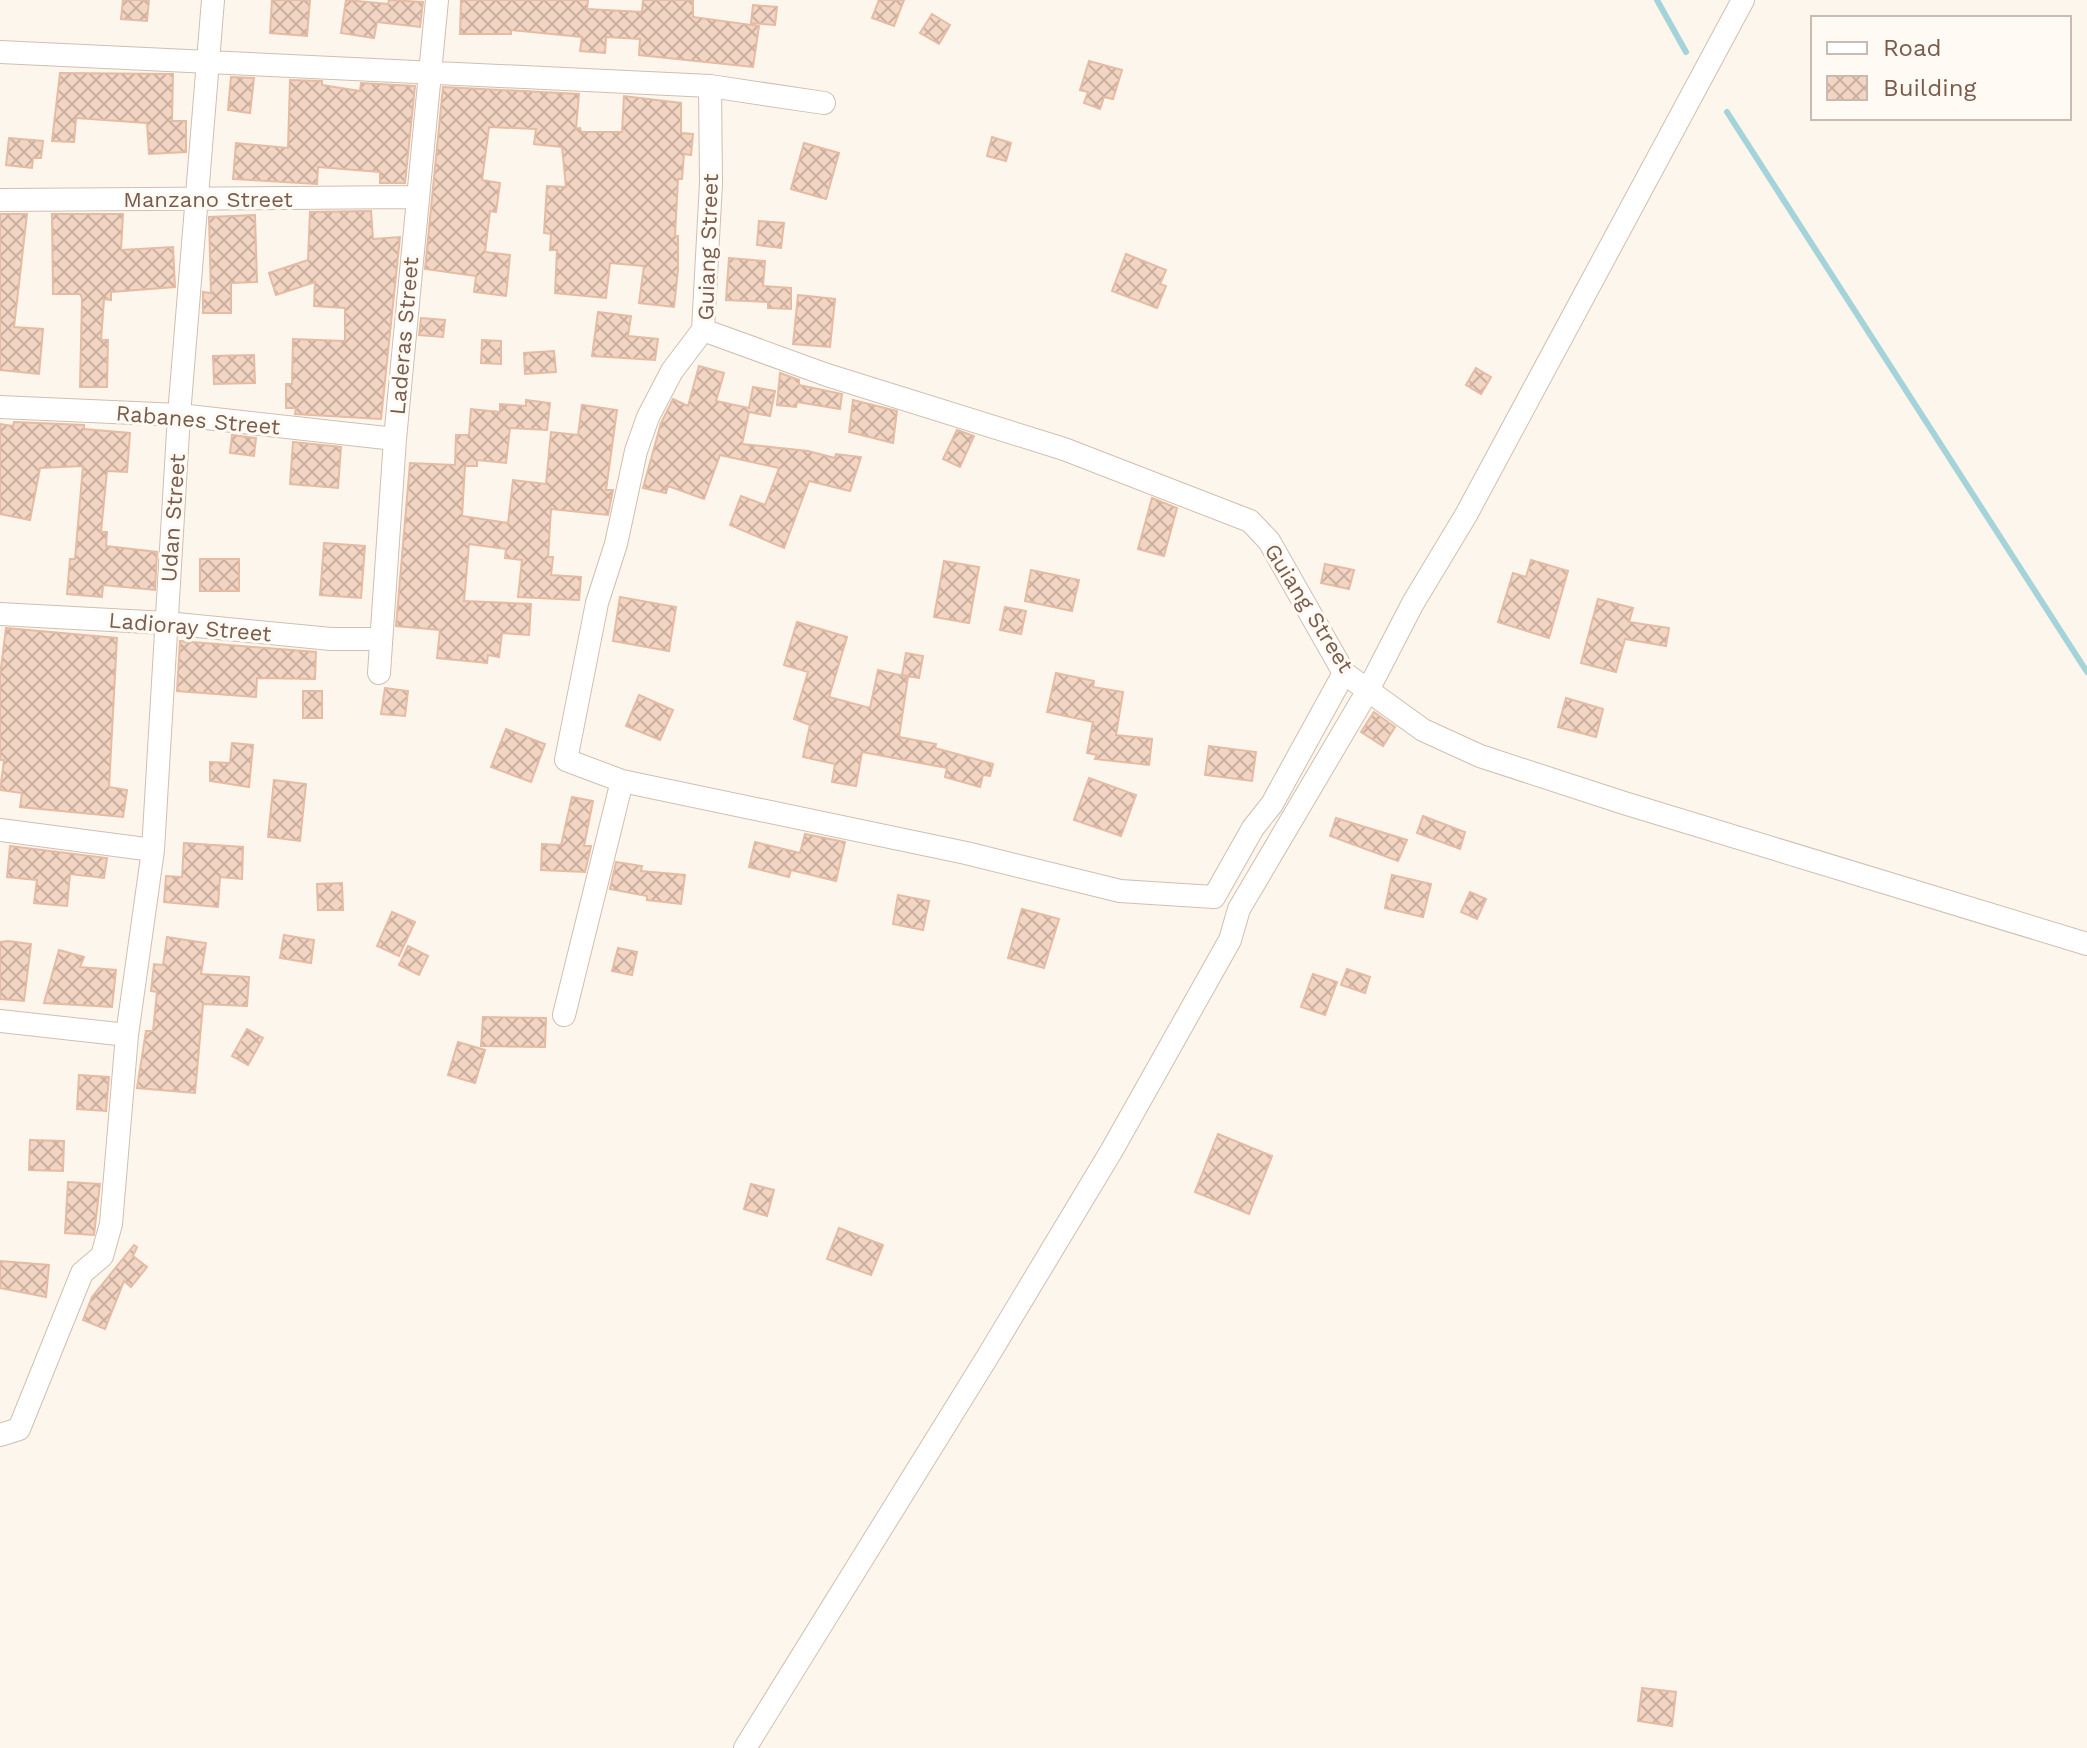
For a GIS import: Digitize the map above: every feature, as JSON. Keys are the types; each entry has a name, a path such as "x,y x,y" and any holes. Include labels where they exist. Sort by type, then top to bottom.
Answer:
{"street":[{"name":"Udan Street","path":"0,1435 19,1429 82,1273 102,1256 111,1224 127,1035 153,850 179,415 213,0"},
{"name":"Laderas Street","path":"379,673 395,439 437,0"},
{"path":"745,1748 1112,1150 1230,940 1239,909 1367,692 1413,603 1466,515 1622,231 1743,0"},
{"path":"0,52 431,70 710,86 824,103"},
{"name":"Guiang Street","path":"710,86 711,183 703,330 827,375 1064,449 1250,521 1269,541 1344,673 1423,730 1480,756 1724,835 2087,944"},
{"name":"Manzano Street","path":"0,200 416,197"},
{"path":"703,330 672,371 648,417 616,544 597,603 566,760 622,781 966,853 1120,891 1214,897 1239,909"},
{"name":"Rabanes Street","path":"0,407 179,415 395,439"},
{"name":"Ladioray Street","path":"0,614 166,623 331,639 380,639"},
{"path":"1214,897 1253,828 1272,804 1344,673"},
{"path":"564,1015 622,781"},
{"path":"0,830 153,850"},
{"path":"0,1021 127,1035"}],"building":[{"path":"123,0 149,0 147,21 121,19"},
{"path":"272,0 310,0 307,36 270,33"},
{"path":"346,0 388,4 389,0 423,2 420,27 377,22 374,38 341,33"},
{"path":"461,0 588,0 587,9 642,12 643,0 693,0 693,17 759,26 753,67 639,55 640,39 606,37 605,53 580,51 582,37 511,30 511,34 460,34"},
{"path":"879,0 904,0 894,26 872,18"},
{"path":"753,5 777,7 775,25 751,23"},
{"path":"932,14 950,25 939,44 920,33"},
{"path":"1089,61 1122,70 1113,99 1104,97 1100,109 1084,103 1088,92 1080,90"},
{"path":"60,73 173,74 172,121 186,121 186,152 149,154 147,123 76,118 74,142 52,141"},
{"path":"231,77 254,78 250,113 228,110"},
{"path":"290,80 322,81 322,85 360,91 361,83 415,86 405,183 380,183 380,172 318,167 317,184 233,179 236,143 288,148"},
{"path":"443,87 579,94 576,129 580,128 581,132 622,132 624,96 681,103 681,133 693,134 691,155 684,154 682,179 678,179 675,236 678,236 678,270 674,307 639,303 644,266 610,263 606,298 555,293 557,250 550,250 551,234 544,233 547,186 566,187 562,147 534,144 536,129 489,127 482,180 500,183 496,212 490,211 485,252 510,255 506,296 474,292 476,276 425,269"},
{"path":"992,137 1011,143 1006,161 987,156"},
{"path":"9,138 43,141 41,158 33,158 32,168 6,165"},
{"path":"804,143 839,153 826,199 791,189"},
{"path":"371,211 373,239 400,237 381,419 295,414 296,408 286,408 286,384 292,384 293,339 345,341 345,308 314,306 315,282 276,295 269,273 308,260 310,212"},
{"path":"0,214 27,214 14,327 43,329 39,374 0,370"},
{"path":"52,214 123,214 121,250 173,247 175,287 111,292 111,300 104,299 101,340 108,340 107,387 80,387 82,298 80,294 53,294"},
{"path":"255,215 257,282 231,283 231,313 203,313 203,292 211,293 209,217"},
{"path":"759,221 784,223 781,248 757,245"},
{"path":"1126,254 1166,270 1160,284 1166,286 1157,308 1112,291"},
{"path":"729,258 765,261 763,286 791,288 791,309 768,308 768,302 726,300"},
{"path":"798,295 835,299 830,347 793,344"},
{"path":"598,312 631,316 628,336 658,339 655,360 592,356"},
{"path":"421,318 445,320 443,337 419,335"},
{"path":"482,340 501,341 501,364 481,363"},
{"path":"554,351 556,372 525,374 524,353"},
{"path":"254,355 255,383 214,384 213,356"},
{"path":"699,366 724,373 716,401 749,408 753,387 775,391 770,416 749,412 742,444 808,451 835,458 836,454 861,457 850,491 809,481 784,548 730,525 741,496 765,505 779,468 720,455 704,499 668,486 666,493 643,488 661,423 673,399 688,406"},
{"path":"1476,368 1491,377 1481,394 1466,385"},
{"path":"780,373 799,380 799,385 842,394 840,409 797,402 796,407 777,405"},
{"path":"526,400 550,403 547,430 510,428 506,463 477,460 477,466 465,466 462,516 508,523 513,480 546,484 551,432 578,435 582,405 617,410 606,490 613,490 608,515 551,509 548,557 553,557 551,575 581,577 579,600 518,597 522,560 505,558 506,549 469,544 464,601 531,604 529,635 502,633 499,657 488,655 487,663 437,658 440,630 396,626 410,463 455,465 456,435 469,435 471,409 500,412 500,404 526,406"},
{"path":"853,400 897,411 893,443 849,432"},
{"path":"14,422 84,425 84,429 130,433 127,472 107,471 101,532 107,532 106,546 157,552 155,590 103,585 102,597 67,594 70,559 75,559 83,466 40,468 30,520 0,514 0,424 13,426"},
{"path":"957,430 974,436 960,467 943,459"},
{"path":"232,435 256,438 254,456 230,453"},
{"path":"293,442 341,447 338,488 290,484"},
{"path":"1152,498 1177,508 1164,556 1138,549"},
{"path":"324,543 365,546 361,598 320,595"},
{"path":"200,559 239,559 239,591 200,591"},
{"path":"1531,560 1568,571 1549,638 1498,622 1513,573 1526,577"},
{"path":"944,561 979,567 969,623 934,617"},
{"path":"1325,564 1354,570 1349,589 1321,583"},
{"path":"1031,570 1079,580 1072,611 1025,601"},
{"path":"620,597 676,607 669,651 613,641"},
{"path":"1598,599 1633,608 1629,622 1669,628 1666,646 1625,639 1616,672 1581,663"},
{"path":"1005,607 1026,611 1021,634 1000,630"},
{"path":"797,622 847,637 829,697 870,708 878,670 908,677 899,737 936,744 935,748 993,764 990,776 983,775 980,787 945,777 947,768 862,752 856,786 832,782 835,764 803,757 810,725 794,719 808,672 784,665"},
{"path":"6,628 117,638 109,787 127,790 123,817 20,807 22,793 0,790 4,760 0,760 0,676"},
{"path":"180,641 316,652 315,679 257,678 256,697 177,691"},
{"path":"906,653 923,656 919,678 902,675"},
{"path":"1056,673 1094,681 1093,687 1123,692 1116,735 1152,739 1149,765 1095,759 1097,755 1087,753 1093,722 1047,712"},
{"path":"385,688 408,691 405,716 381,714"},
{"path":"303,691 322,691 322,718 303,718"},
{"path":"639,695 673,710 660,740 626,726"},
{"path":"1566,698 1603,709 1596,737 1558,727"},
{"path":"1374,712 1395,727 1383,746 1361,732"},
{"path":"506,729 545,744 531,782 491,767"},
{"path":"232,743 253,745 249,787 210,781 210,762 230,763"},
{"path":"1209,746 1256,752 1252,781 1205,775"},
{"path":"1089,778 1136,795 1121,836 1074,820"},
{"path":"274,780 306,784 300,841 268,837"},
{"path":"572,797 593,801 584,846 591,846 585,872 541,870 542,844 561,845"},
{"path":"1423,816 1465,832 1460,849 1417,833"},
{"path":"1336,818 1407,840 1398,861 1330,836"},
{"path":"805,834 845,842 836,881 791,870 789,877 749,867 755,842 800,853"},
{"path":"184,843 243,847 242,879 220,877 218,907 164,902 166,876 182,877"},
{"path":"10,846 107,858 104,878 70,874 67,906 34,903 37,880 7,877"},
{"path":"616,862 642,866 641,871 685,875 681,904 647,900 647,896 610,889"},
{"path":"1392,875 1431,884 1423,917 1385,908"},
{"path":"342,883 343,910 318,910 317,884"},
{"path":"1470,892 1486,899 1477,919 1461,912"},
{"path":"898,895 929,901 923,930 893,924"},
{"path":"1022,909 1059,919 1044,968 1008,958"},
{"path":"392,912 415,922 399,956 377,946"},
{"path":"284,935 314,940 311,963 280,958"},
{"path":"167,937 206,943 201,974 249,977 247,1006 203,1004 195,1093 137,1088 146,1031 153,1031 157,992 151,991 154,964 163,965"},
{"path":"0,942 31,944 24,1001 0,999"},
{"path":"408,946 428,956 419,975 399,965"},
{"path":"618,948 637,952 632,975 612,971"},
{"path":"59,950 84,957 80,967 116,970 112,1007 44,1003"},
{"path":"1347,969 1370,977 1365,993 1341,985"},
{"path":"1313,974 1337,982 1325,1015 1301,1007"},
{"path":"483,1017 546,1018 545,1047 481,1046"},
{"path":"247,1029 263,1038 248,1065 232,1056"},
{"path":"458,1042 485,1050 475,1083 448,1075"},
{"path":"79,1075 109,1077 106,1111 77,1109"},
{"path":"1218,1134 1272,1156 1249,1214 1195,1192"},
{"path":"30,1140 64,1141 63,1171 29,1170"},
{"path":"68,1182 100,1184 94,1235 65,1233"},
{"path":"751,1184 774,1190 767,1216 744,1209"},
{"path":"839,1228 883,1245 871,1275 827,1259"},
{"path":"134,1245 137,1247 133,1256 147,1267 131,1287 124,1281 105,1329 83,1320 92,1297"},
{"path":"0,1261 49,1265 46,1297 0,1288"},
{"path":"1642,1688 1676,1692 1672,1726 1638,1721"}],"waterway":[{"path":"1657,0 1686,52"},
{"path":"1727,112 2087,672"}]}
